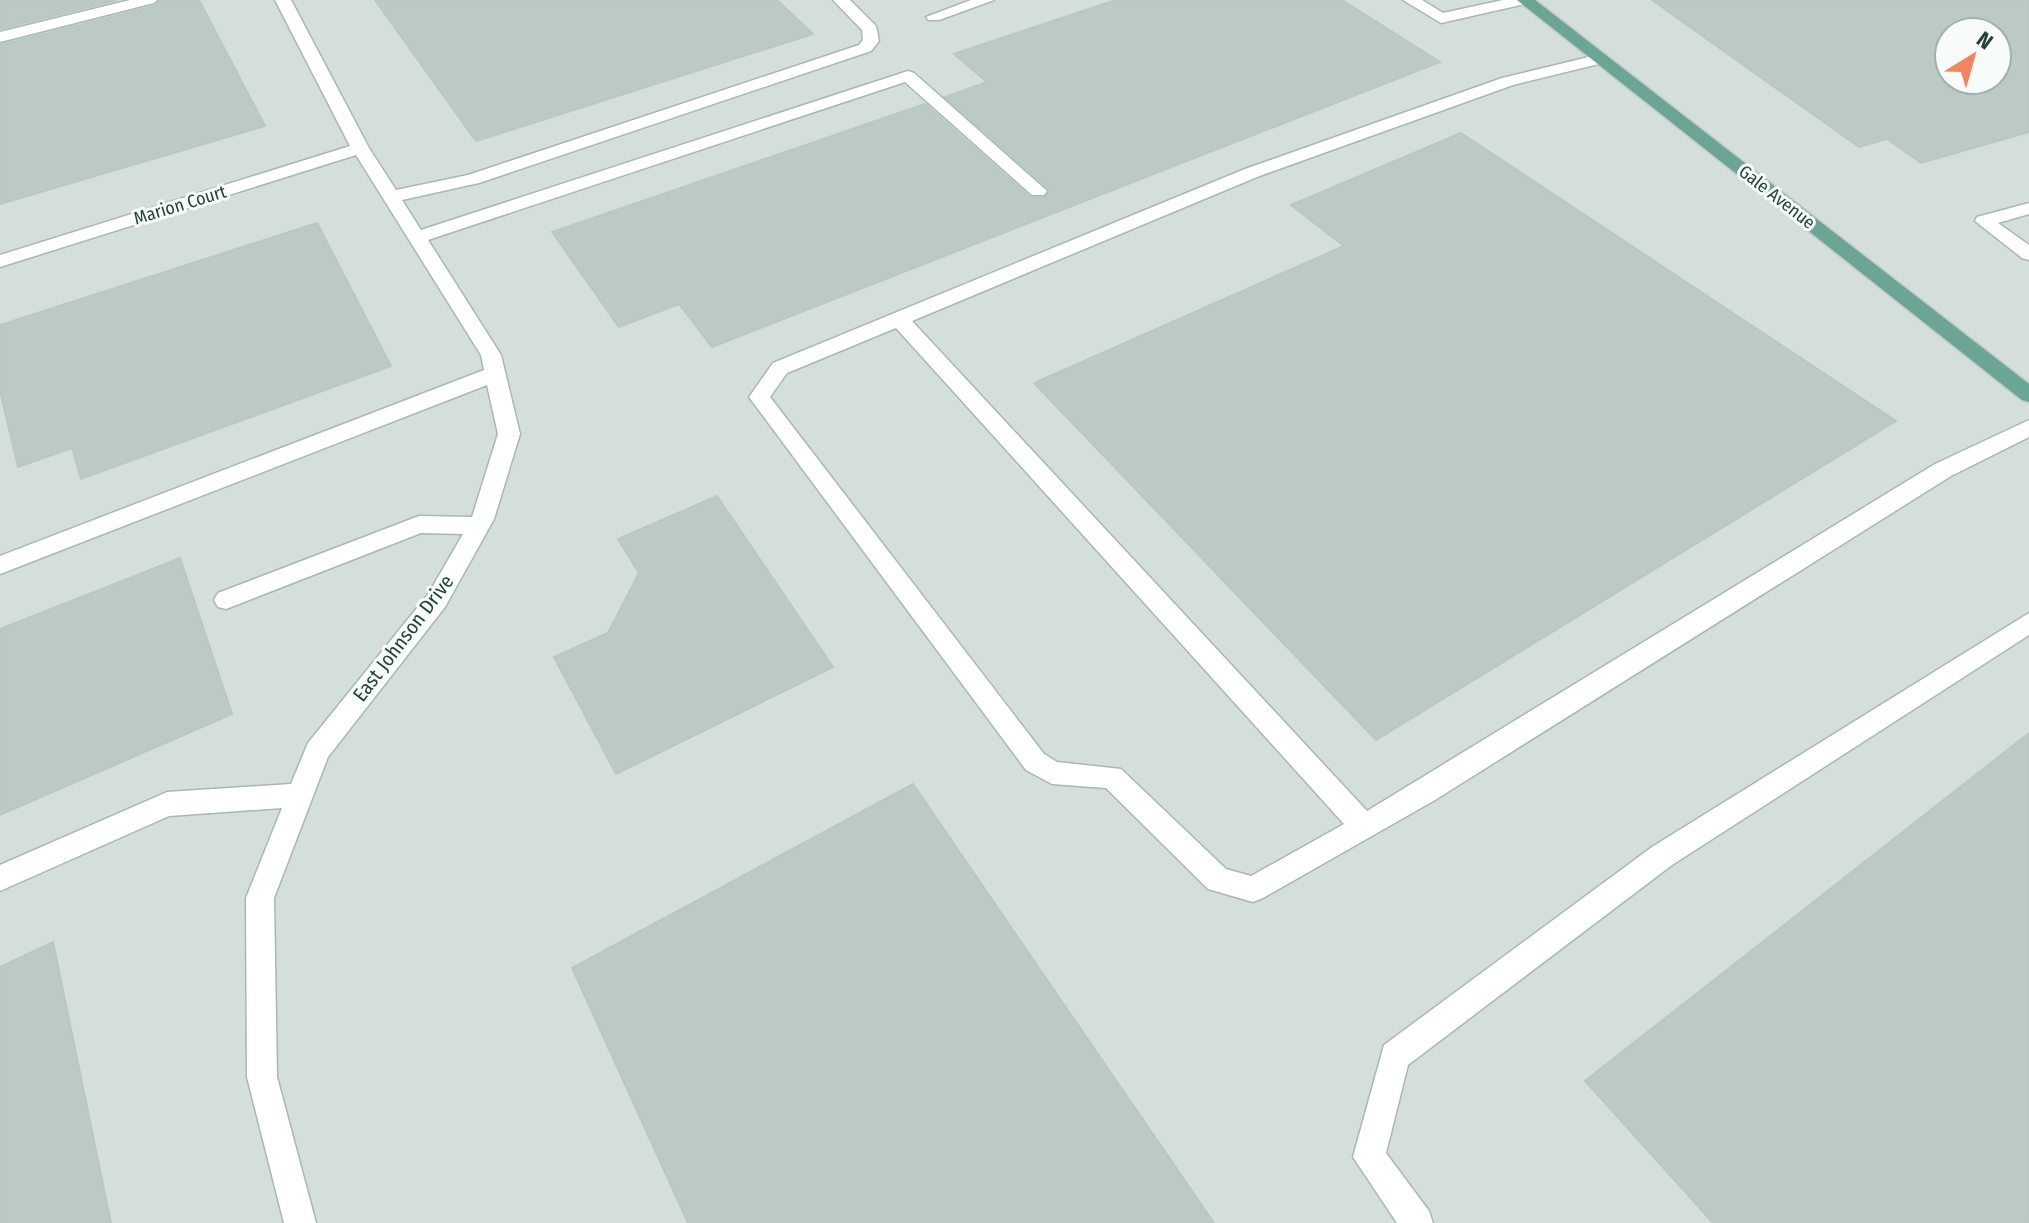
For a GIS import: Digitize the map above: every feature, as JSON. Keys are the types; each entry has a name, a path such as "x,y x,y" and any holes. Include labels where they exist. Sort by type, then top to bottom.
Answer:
{"main road":[{"name":"Gale Avenue","path":"1525,0 2029,395"}],"street":[{"path":"0,37 149,0"},
{"name":"East Johnson Drive","path":"283,0 360,148 491,355 509,434 479,526 437,600 317,751 260,898 262,1077 300,1223"},
{"path":"390,197 473,179 865,48 871,41 870,29 841,0"},
{"path":"934,17 986,0"},
{"path":"1411,0 1441,18 1525,0"},
{"path":"1601,59 1508,81 1251,173 780,368 759,397 1035,762 1052,773 1112,777 1218,880 1253,889 1364,827 1943,470 2029,428"},
{"path":"416,238 908,76 1038,191"},
{"name":"Marion Court","path":"0,261 360,148"},
{"path":"2029,208 1984,221 2029,254"},
{"path":"899,319 1364,827"},
{"path":"0,565 495,374"},
{"path":"226,600 419,524 479,526"},
{"path":"1417,1223 1369,1157 1395,1056 1662,856 2029,623"},
{"path":"0,878 167,804 300,795"}],"shaded area":[{"path":"0,0 2029,0 2029,1223 0,1223"}],"building":[{"path":"0,0 117,0 0,29"},
{"path":"160,0 199,0 265,126 0,204 0,45 155,6"},
{"path":"375,0 777,0 813,34 476,141"},
{"path":"1116,0 1342,0 1440,62 712,347 679,304 619,327 552,232 925,104 1030,197 1044,198 1049,189 945,97 987,82 954,54"},
{"path":"1652,0 2029,0 2029,132 1921,163 1887,139 1859,147"},
{"path":"1461,133 1896,421 1376,740 1034,383 1344,246 1291,205"},
{"path":"317,223 391,366 81,479 72,448 18,467 0,391 0,325"},
{"path":"717,496 833,667 616,774 554,657 608,633 639,573 618,539"},
{"path":"180,558 232,714 0,815 0,629"},
{"path":"2029,733 2029,1223 1713,1223 1585,1081"},
{"path":"913,784 1214,1223 688,1223 572,968"},
{"path":"53,942 111,1223 0,1223 0,967"}]}
